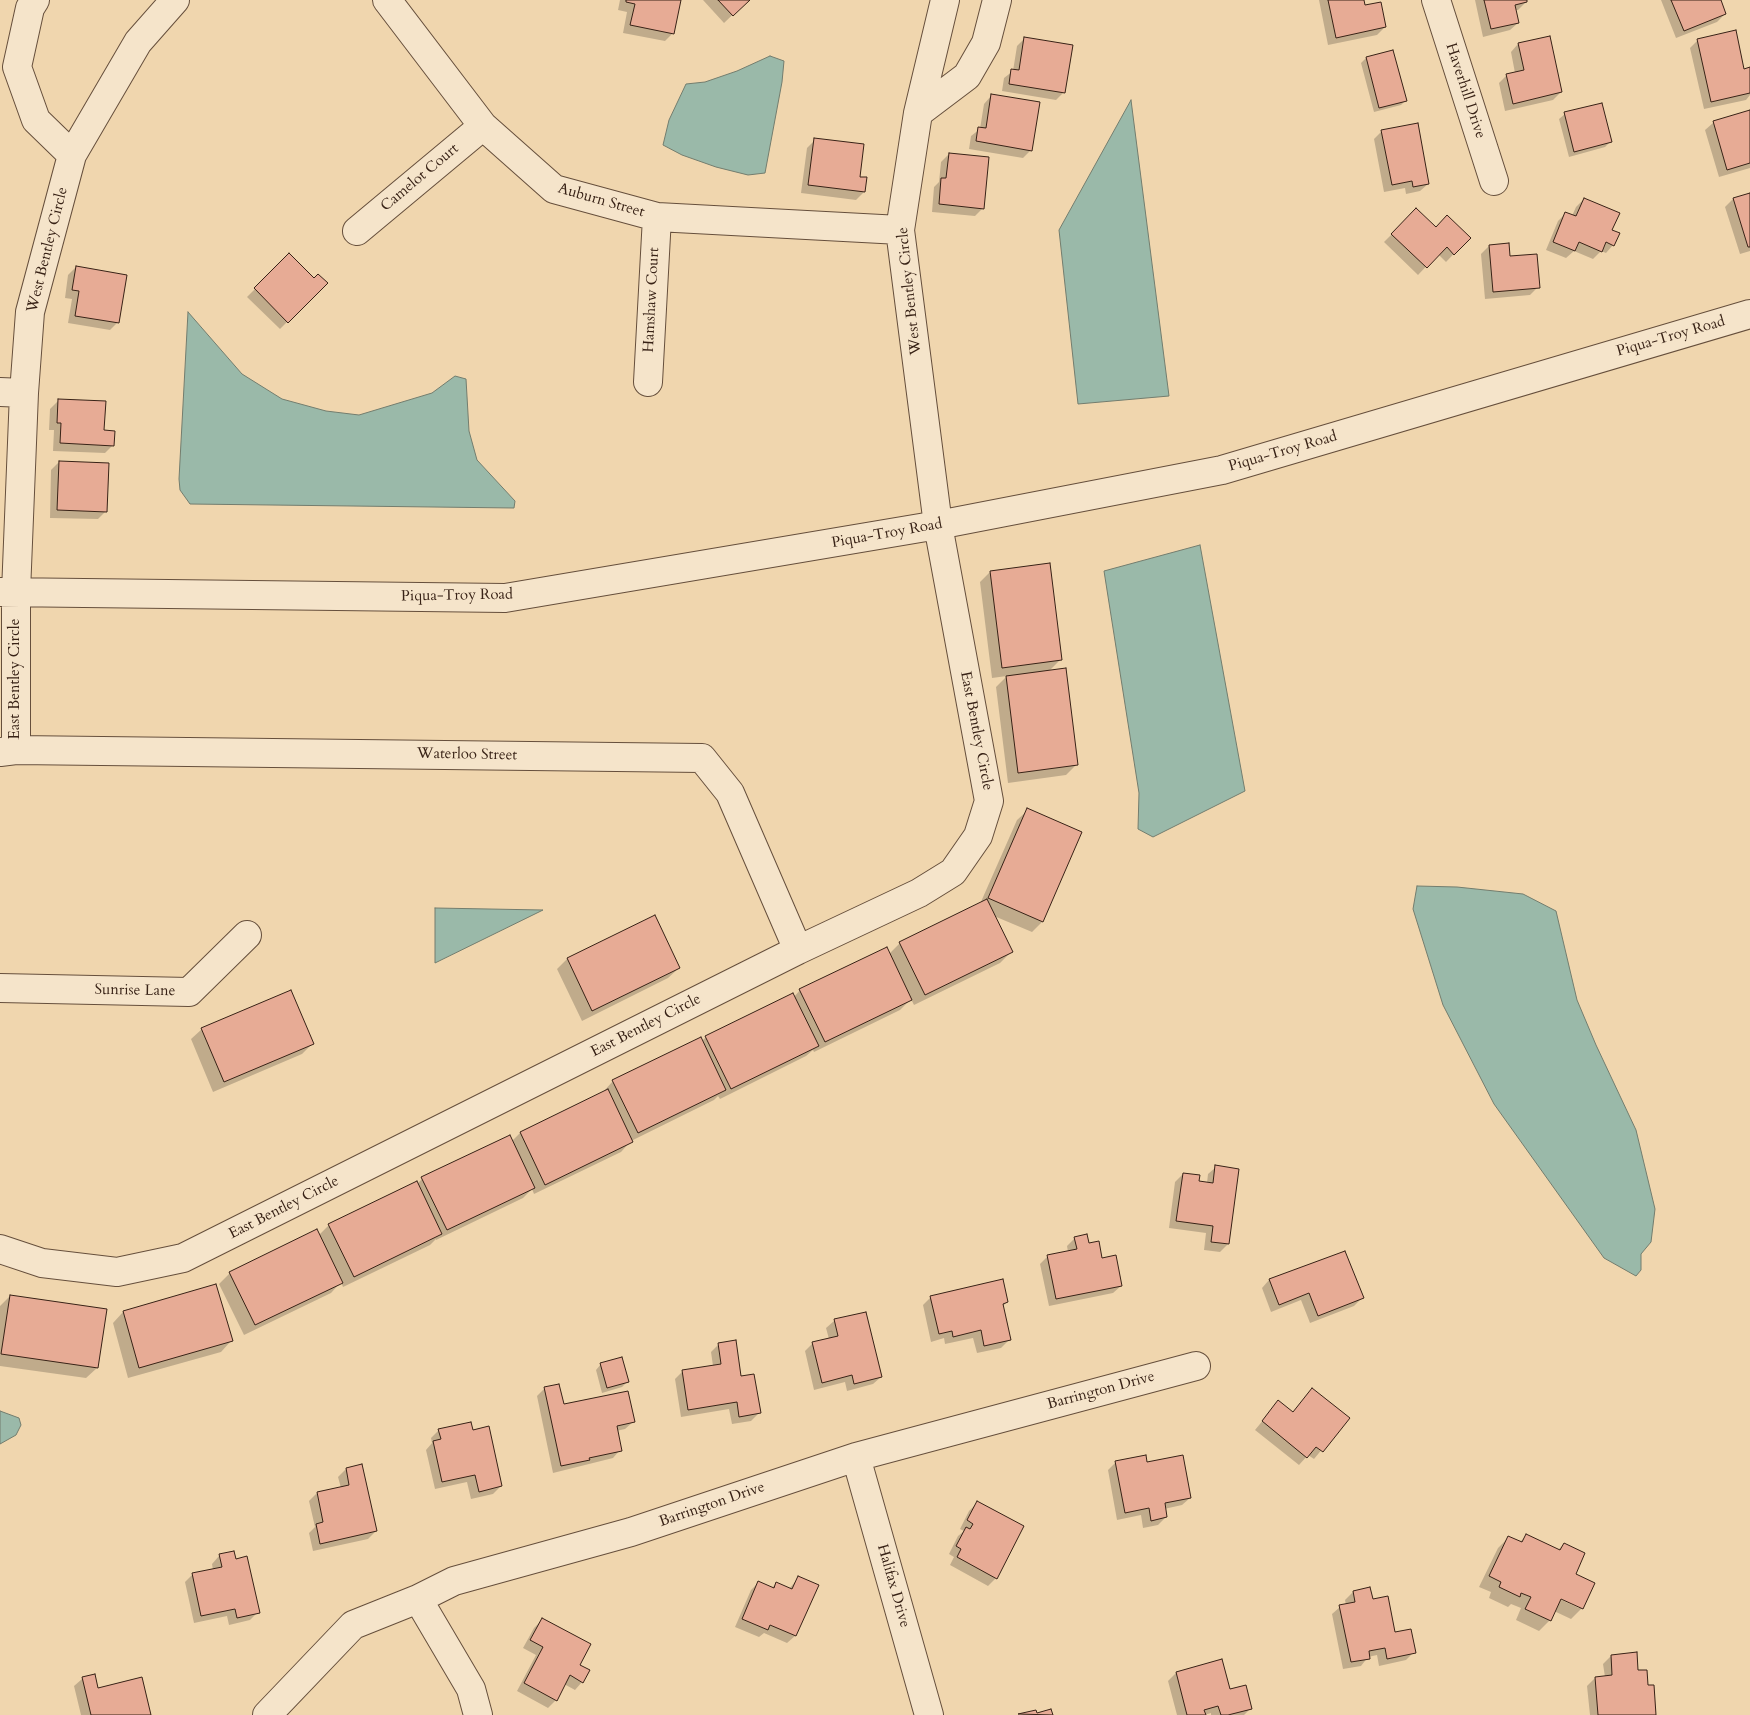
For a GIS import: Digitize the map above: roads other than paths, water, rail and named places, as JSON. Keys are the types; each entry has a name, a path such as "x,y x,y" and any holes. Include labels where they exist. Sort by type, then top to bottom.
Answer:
{"street":[{"path":"35,0 30,8 17,67 36,120 72,156"},
{"name":"West Bentley Circle","path":"8,592 12,393 30,312 72,156 138,42 175,0"},
{"name":"Auburn Street","path":"387,0 483,126 554,189 657,217 900,230"},
{"name":"West Bentley Circle","path":"938,525 900,230 918,113 945,0"},
{"path":"918,113 967,76 986,43 996,0"},
{"name":"Haverhill Drive","path":"1436,0 1494,181"},
{"name":"Camelot Court","path":"357,231 483,126"},
{"name":"Hamshaw Court","path":"648,382 657,217"},
{"name":"Piqua-Troy Road","path":"8,592 505,598 938,525 1222,470 1750,314"},
{"name":"East Bentley Circle","path":"0,1249 42,1263 117,1272 183,1258 798,950 919,893 953,872 978,836 989,801 938,525"},
{"name":"East Bentley Circle","path":"8,592 8,751"},
{"name":"Waterloo Street","path":"8,751 702,758 730,793 798,950"},
{"name":"Sunrise Lane","path":"0,988 189,992 247,935"},
{"name":"Barrington Drive","path":"267,1715 353,1625 418,1599 454,1581 631,1532 856,1457 1196,1366"},
{"name":"Halifax Drive","path":"856,1457 929,1715"},
{"path":"418,1599 471,1689 478,1715"}]}
